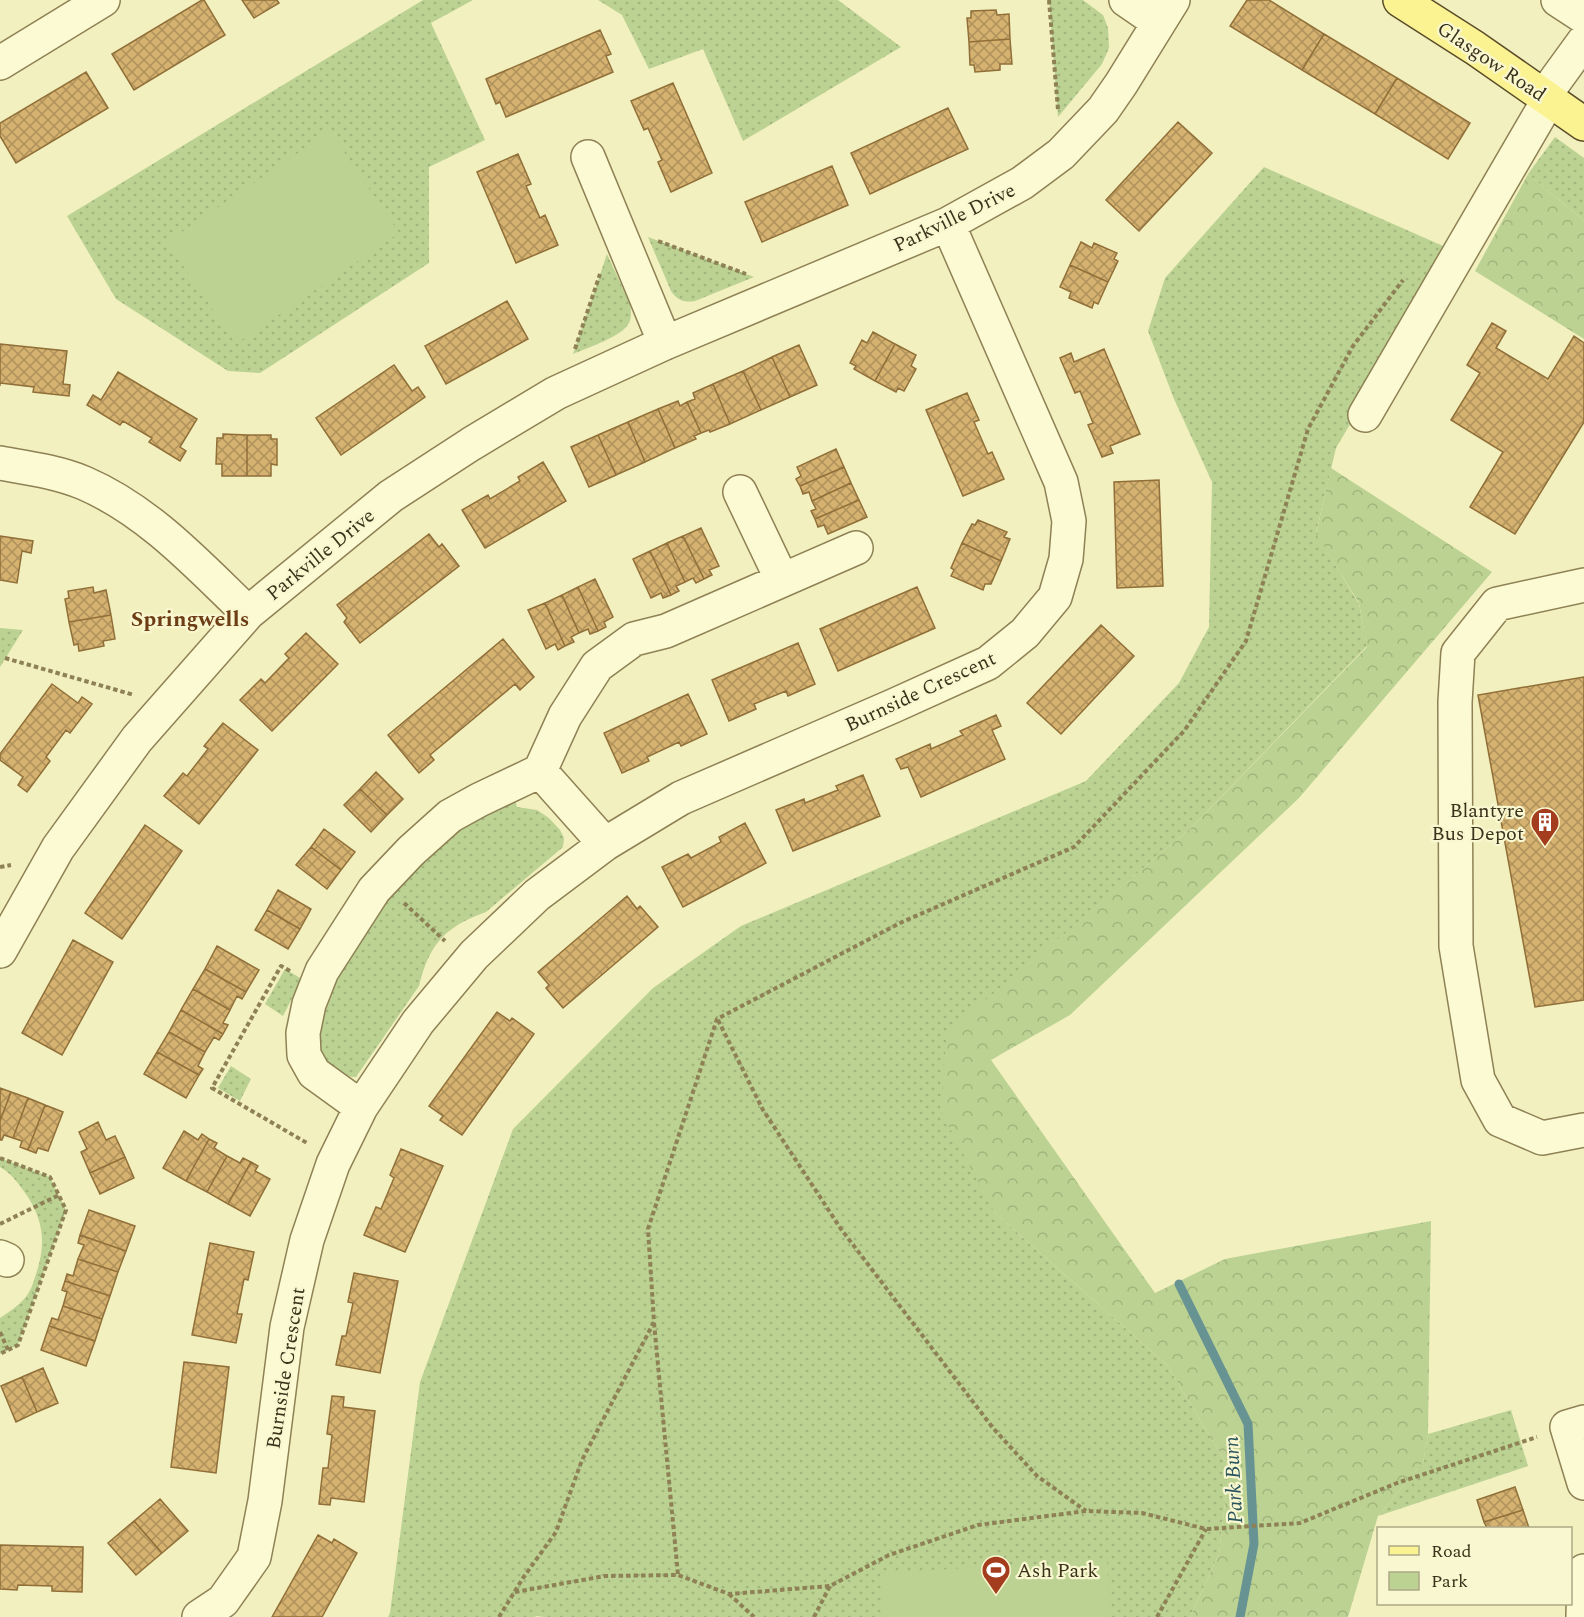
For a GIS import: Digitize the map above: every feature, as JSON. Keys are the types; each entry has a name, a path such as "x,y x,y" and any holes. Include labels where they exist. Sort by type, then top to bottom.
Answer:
{"main road":[{"name":"Glasgow Road","path":"1400,0 1475,48 1584,124"}],"street":[{"path":"0,63 103,0"},
{"path":"1126,0 1166,11"},
{"name":"Parkville Drive","path":"0,951 58,848 137,740 248,613 391,496 471,444 561,392 665,343 948,224 1022,183 1061,154 1103,110 1166,11"},
{"path":"1365,415 1546,97 1584,41"},
{"path":"588,156 665,343"},
{"name":"Burnside Crescent","path":"199,1617 223,1601 254,1557 265,1502 287,1328 307,1240 335,1159 361,1107 418,1022 468,962 537,895 605,844 681,798 988,663 1025,633 1054,597 1066,559 1069,521 1061,482 948,224"},
{"path":"0,463 39,469 84,482 122,502 161,530 248,613"},
{"path":"740,492 782,580"},
{"path":"361,1107 314,1073 304,1055 303,1034 309,1004 322,971 374,890 411,850 450,816 540,771 565,716 597,666 634,639 666,631 856,548"},
{"path":"1584,585 1497,604 1458,653 1455,702 1456,946 1478,1080 1500,1120 1542,1138 1584,1130"},
{"path":"540,771 605,844"},
{"path":"1575,1425 1584,1483"},
{"path":"1583,1617 1584,1571"}],"path":[{"path":"1049,0 1061,154"},
{"path":"561,392 617,226 792,291"},
{"path":"678,1575 654,1322 648,1229 717,1019 900,923 1074,847 1184,731 1246,641 1308,429 1353,346 1404,280"},
{"path":"5,658 168,705"},
{"path":"381,883 468,962"},
{"path":"316,987 281,966 212,1088 335,1159"},
{"path":"717,1019 763,1110 848,1238 993,1428 1037,1476 1086,1511"},
{"path":"0,1224 59,1195"},
{"path":"499,1617 556,1532 582,1460 654,1322"},
{"path":"0,1332 8,1350"},
{"path":"729,1594 830,1587 889,1555 978,1525 1086,1511 1142,1513 1206,1529 1300,1523 1397,1483 1575,1425"},
{"path":"1157,1617 1206,1529"},
{"path":"514,1592 604,1576 678,1575 729,1594 754,1617"},
{"path":"814,1617 830,1587"}],"green space":[{"path":"423,0 473,0 431,23 485,140 429,167 429,263 260,373 228,371 116,299 67,216"},
{"path":"598,0 838,0 901,47 743,141 703,49 649,69 622,15"},
{"path":"1049,0 1083,0 1103,15 1108,28 1109,48 1102,64 1058,117"},
{"path":"330,131 399,233 236,344 167,242"},
{"path":"1555,137 1584,158 1584,221 1528,174"},
{"path":"1264,167 1459,253 1433,284 1336,448 1316,533 1359,604 1367,646 1190,829 947,1033 994,1212 1167,1365 1229,1468 1219,1554 1190,1617 388,1617 420,1382 513,1129 653,988 741,926 1086,781 1179,683 1209,627 1212,482 1174,399 1148,331 1165,278"},
{"path":"1528,174 1584,221 1584,339 1475,271"},
{"path":"648,237 754,277 695,301 681,300 671,291"},
{"path":"607,254 630,304 630,321 625,328 612,337 573,354"},
{"path":"1331,468 1492,572 1299,798 1070,1015 991,1060 1155,1293 1225,1259 1431,1221 1428,1434 1423,1463 1378,1516 1348,1617 1190,1617 1219,1554 1229,1468 1167,1365 994,1212 940,1110 947,1032 1190,829 1367,647 1359,603 1316,534"},
{"path":"0,628 23,630 0,667"},
{"path":"515,800 517,807 537,810 549,818 564,838 563,847 486,912 472,917 441,938 428,959 419,986 356,1077 336,1076 318,1049 320,1004 375,913 467,817"},
{"path":"285,969 302,979 283,1016 265,1004"},
{"path":"231,1066 251,1079 240,1101 218,1088"},
{"path":"0,1158 50,1177 66,1210 18,1345 0,1354 0,1318 19,1304 28,1293 39,1265 42,1242 39,1221 30,1200 10,1174 0,1167"},
{"path":"1511,1410 1528,1466 1378,1516 1423,1463 1428,1434"},
{"name":"Ash Park","path":"1107,1560 1110,1617 884,1617 880,1573"}],"building":[{"path":"202,0 225,35 134,90 112,54"},
{"path":"242,0 277,0 279,3 254,18"},
{"path":"1247,0 1269,0 1324,34 1302,70 1230,26"},
{"path":"996,10 997,15 1009,14 1010,39 969,42 967,18 971,18 971,11"},
{"path":"600,30 611,54 606,56 613,72 506,117 500,102 496,104 486,79"},
{"path":"1324,34 1397,78 1375,114 1302,70"},
{"path":"1010,39 1012,64 1000,64 1000,70 975,72 974,65 970,65 969,42"},
{"path":"86,72 108,108 16,163 0,136 0,123"},
{"path":"1397,78 1470,123 1448,159 1375,114"},
{"path":"673,83 712,173 671,192 658,162 662,160 648,128 644,130 631,101"},
{"path":"948,108 968,149 870,194 851,153"},
{"path":"1178,122 1212,153 1139,231 1106,200"},
{"path":"518,154 531,184 526,186 540,218 545,215 558,245 516,263 477,172"},
{"path":"832,166 848,205 762,242 745,202"},
{"path":"1081,242 1092,248 1094,243 1117,253 1114,259 1118,261 1108,282 1070,265"},
{"path":"1070,265 1108,282 1098,304 1094,302 1092,308 1069,298 1071,292 1060,287"},
{"path":"507,301 528,339 446,384 425,346"},
{"path":"1492,323 1506,331 1496,348 1548,379 1574,336 1584,343 1584,422 1515,534 1470,507 1503,452 1451,420 1480,373 1467,365"},
{"path":"873,332 895,344 875,381 854,369 856,366 850,363 862,340 867,343"},
{"path":"0,344 67,351 63,384 70,385 69,396 33,392 34,387 0,383"},
{"path":"895,344 916,355 911,366 916,369 904,391 898,388 896,392 875,381"},
{"path":"799,345 817,385 790,397 772,357"},
{"path":"1104,349 1140,434 1110,446 1113,453 1102,457 1088,425 1093,423 1080,391 1075,393 1060,358 1071,353 1074,362"},
{"path":"772,357 790,397 761,410 743,371"},
{"path":"394,365 412,391 418,387 425,397 341,455 316,418"},
{"path":"743,371 761,410 730,424 713,384"},
{"path":"118,372 197,419 180,447 186,451 180,461 149,442 152,438 123,421 120,425 87,405 93,395 101,400"},
{"path":"713,384 730,424 701,433 687,402 695,399 693,393"},
{"path":"967,393 979,420 974,422 988,454 992,452 1004,479 963,496 926,410"},
{"path":"678,401 680,406 687,402 701,433 694,436 696,439 675,448 658,409"},
{"path":"658,409 675,448 645,462 628,422"},
{"path":"628,422 645,462 616,475 598,435"},
{"path":"223,434 247,435 247,476 222,476 222,464 216,464 217,438 223,438"},
{"path":"247,435 271,435 271,439 277,439 277,465 271,464 271,476 247,476"},
{"path":"598,435 616,475 589,487 571,447"},
{"path":"836,449 844,467 800,486 796,479 801,476 797,467"},
{"path":"543,462 566,501 485,548 462,510 488,495 490,499 520,481 518,477"},
{"path":"844,467 851,483 812,501 809,492 803,494 800,486"},
{"path":"1159,480 1163,586 1117,588 1114,482"},
{"path":"851,483 859,500 815,519 811,511 816,509 812,501"},
{"path":"859,500 867,517 828,534 824,525 818,527 815,519"},
{"path":"978,520 1007,532 1004,537 1010,539 1001,561 962,543 972,524 975,525"},
{"path":"701,528 719,566 709,570 712,575 704,579 683,536"},
{"path":"429,534 439,547 442,544 459,566 360,643 344,622 347,618 337,605"},
{"path":"0,536 33,541 31,553 22,551 17,583 0,580"},
{"path":"683,536 704,579 696,583 693,578 685,582 667,543"},
{"path":"667,543 685,582 676,586 679,591 671,595 650,551"},
{"path":"962,543 1001,561 991,584 985,584 983,590 951,576 954,570 951,568"},
{"path":"650,551 671,595 663,598 661,593 651,598 633,559"},
{"path":"595,579 613,617 604,622 606,627 598,631 578,587"},
{"path":"93,587 94,593 106,590 111,615 69,622 65,599 69,598 68,591"},
{"path":"578,587 598,631 590,634 588,629 579,633 562,595"},
{"path":"917,587 935,628 838,671 820,629"},
{"path":"562,595 579,633 571,637 574,642 565,646 545,603"},
{"path":"545,603 565,646 558,650 555,644 546,649 528,610"},
{"path":"111,615 115,639 103,641 104,646 79,651 78,644 74,645 69,622"},
{"path":"1101,625 1134,656 1061,734 1027,703"},
{"path":"306,633 338,664 272,731 240,700 261,679 265,683 289,658 285,654"},
{"path":"503,639 534,677 520,690 515,684 430,755 434,760 419,773 388,735"},
{"path":"798,643 815,684 788,696 786,691 754,704 756,709 729,721 712,680"},
{"name":"Blantyre Bus Depot","path":"1584,677 1584,1000 1535,1007 1478,695"},
{"path":"52,684 78,703 82,697 92,704 70,733 66,730 46,757 50,761 27,792 18,785 23,777 0,760 0,754"},
{"path":"688,694 707,734 681,746 679,742 647,757 649,761 622,773 604,733"},
{"path":"996,715 1001,726 992,730 1005,759 921,797 908,767 901,769 896,759 930,744 931,749 963,735 960,731"},
{"path":"223,723 258,750 199,824 164,796 183,773 187,776 208,749 204,746"},
{"path":"376,772 403,799 387,815 360,789"},
{"path":"863,775 880,816 793,851 776,810 804,799 805,803 838,790 836,786"},
{"path":"360,789 387,815 371,832 344,805"},
{"path":"745,823 766,863 683,907 662,867 688,854 691,858 721,842 719,837"},
{"path":"145,825 182,851 122,939 85,913"},
{"path":"324,829 355,852 341,870 311,847"},
{"path":"311,847 341,870 327,889 296,865"},
{"path":"278,890 311,909 300,929 267,910"},
{"path":"627,896 637,909 640,906 658,927 563,1008 546,988 549,985 538,972"},
{"path":"267,910 300,929 288,949 255,930"},
{"path":"73,940 113,962 62,1055 22,1033"},
{"path":"217,946 259,970 246,992 205,969"},
{"path":"205,969 246,992 242,999 237,996 230,1010 193,989"},
{"path":"193,989 230,1010 223,1023 228,1025 223,1034 181,1010"},
{"path":"181,1010 223,1034 219,1040 214,1037 205,1052 169,1032"},
{"path":"497,1012 510,1021 512,1018 534,1034 462,1135 440,1120 443,1116 429,1106"},
{"path":"169,1032 205,1052 198,1066 203,1069 199,1075 157,1052"},
{"path":"157,1052 199,1075 186,1098 144,1074"},
{"path":"0,1088 11,1092 0,1121"},
{"path":"11,1092 28,1098 13,1138 4,1135 0,1140 0,1121"},
{"path":"28,1098 45,1105 28,1150 20,1147 22,1141 13,1138"},
{"path":"45,1105 63,1112 48,1151 38,1148 36,1153 28,1150"},
{"path":"98,1122 106,1140 115,1136 125,1157 90,1173 81,1152 87,1149 79,1132"},
{"path":"184,1131 198,1140 202,1134 209,1139 186,1181 163,1168"},
{"path":"209,1139 217,1143 214,1148 227,1156 207,1192 186,1181"},
{"path":"401,1149 443,1166 405,1252 364,1235 376,1207 381,1209 394,1178 390,1175"},
{"path":"227,1156 240,1163 243,1158 251,1162 228,1204 207,1192"},
{"path":"125,1157 134,1178 100,1194 90,1173"},
{"path":"251,1162 258,1166 255,1171 270,1179 250,1216 228,1204"},
{"path":"89,1210 135,1226 126,1251 80,1235"},
{"path":"80,1235 126,1251 118,1272 78,1259 84,1245 78,1243"},
{"path":"210,1243 254,1252 248,1280 244,1279 237,1314 242,1314 236,1343 192,1335"},
{"path":"78,1259 118,1272 110,1296 65,1281 67,1274 73,1276"},
{"path":"354,1273 398,1281 380,1373 336,1365 342,1336 346,1336 353,1303 348,1302"},
{"path":"65,1281 110,1296 102,1319 63,1306 67,1292 62,1290"},
{"path":"63,1306 102,1319 95,1341 49,1326 52,1318 58,1320"},
{"path":"49,1326 95,1341 86,1366 41,1350"},
{"path":"184,1362 229,1367 216,1473 171,1467"},
{"path":"43,1368 58,1403 37,1412 22,1377"},
{"path":"22,1377 37,1412 16,1422 1,1386"},
{"path":"332,1396 344,1397 343,1407 375,1411 364,1502 331,1498 330,1505 319,1504 323,1468 328,1468 332,1435 327,1434"},
{"path":"1515,1487 1523,1510 1484,1522 1477,1500"},
{"path":"160,1499 188,1531 162,1553 134,1521"},
{"path":"1523,1510 1529,1527 1486,1527 1484,1522"},
{"path":"134,1521 162,1553 136,1575 108,1543"},
{"path":"318,1535 332,1543 334,1539 357,1553 322,1617 272,1617"},
{"path":"0,1545 83,1547 82,1592 52,1591 52,1586 18,1585 17,1590 0,1589"}],"waterway":[{"name":"Park Burn","path":"1179,1284 1248,1424 1254,1544 1240,1617"}],"place":[{"name":"Blantyre Bus Depot","path":"1545,848"},
{"name":"Ash Park","path":"996,1596"}],"district":[{"name":"Springwells","path":"190,618"}]}
